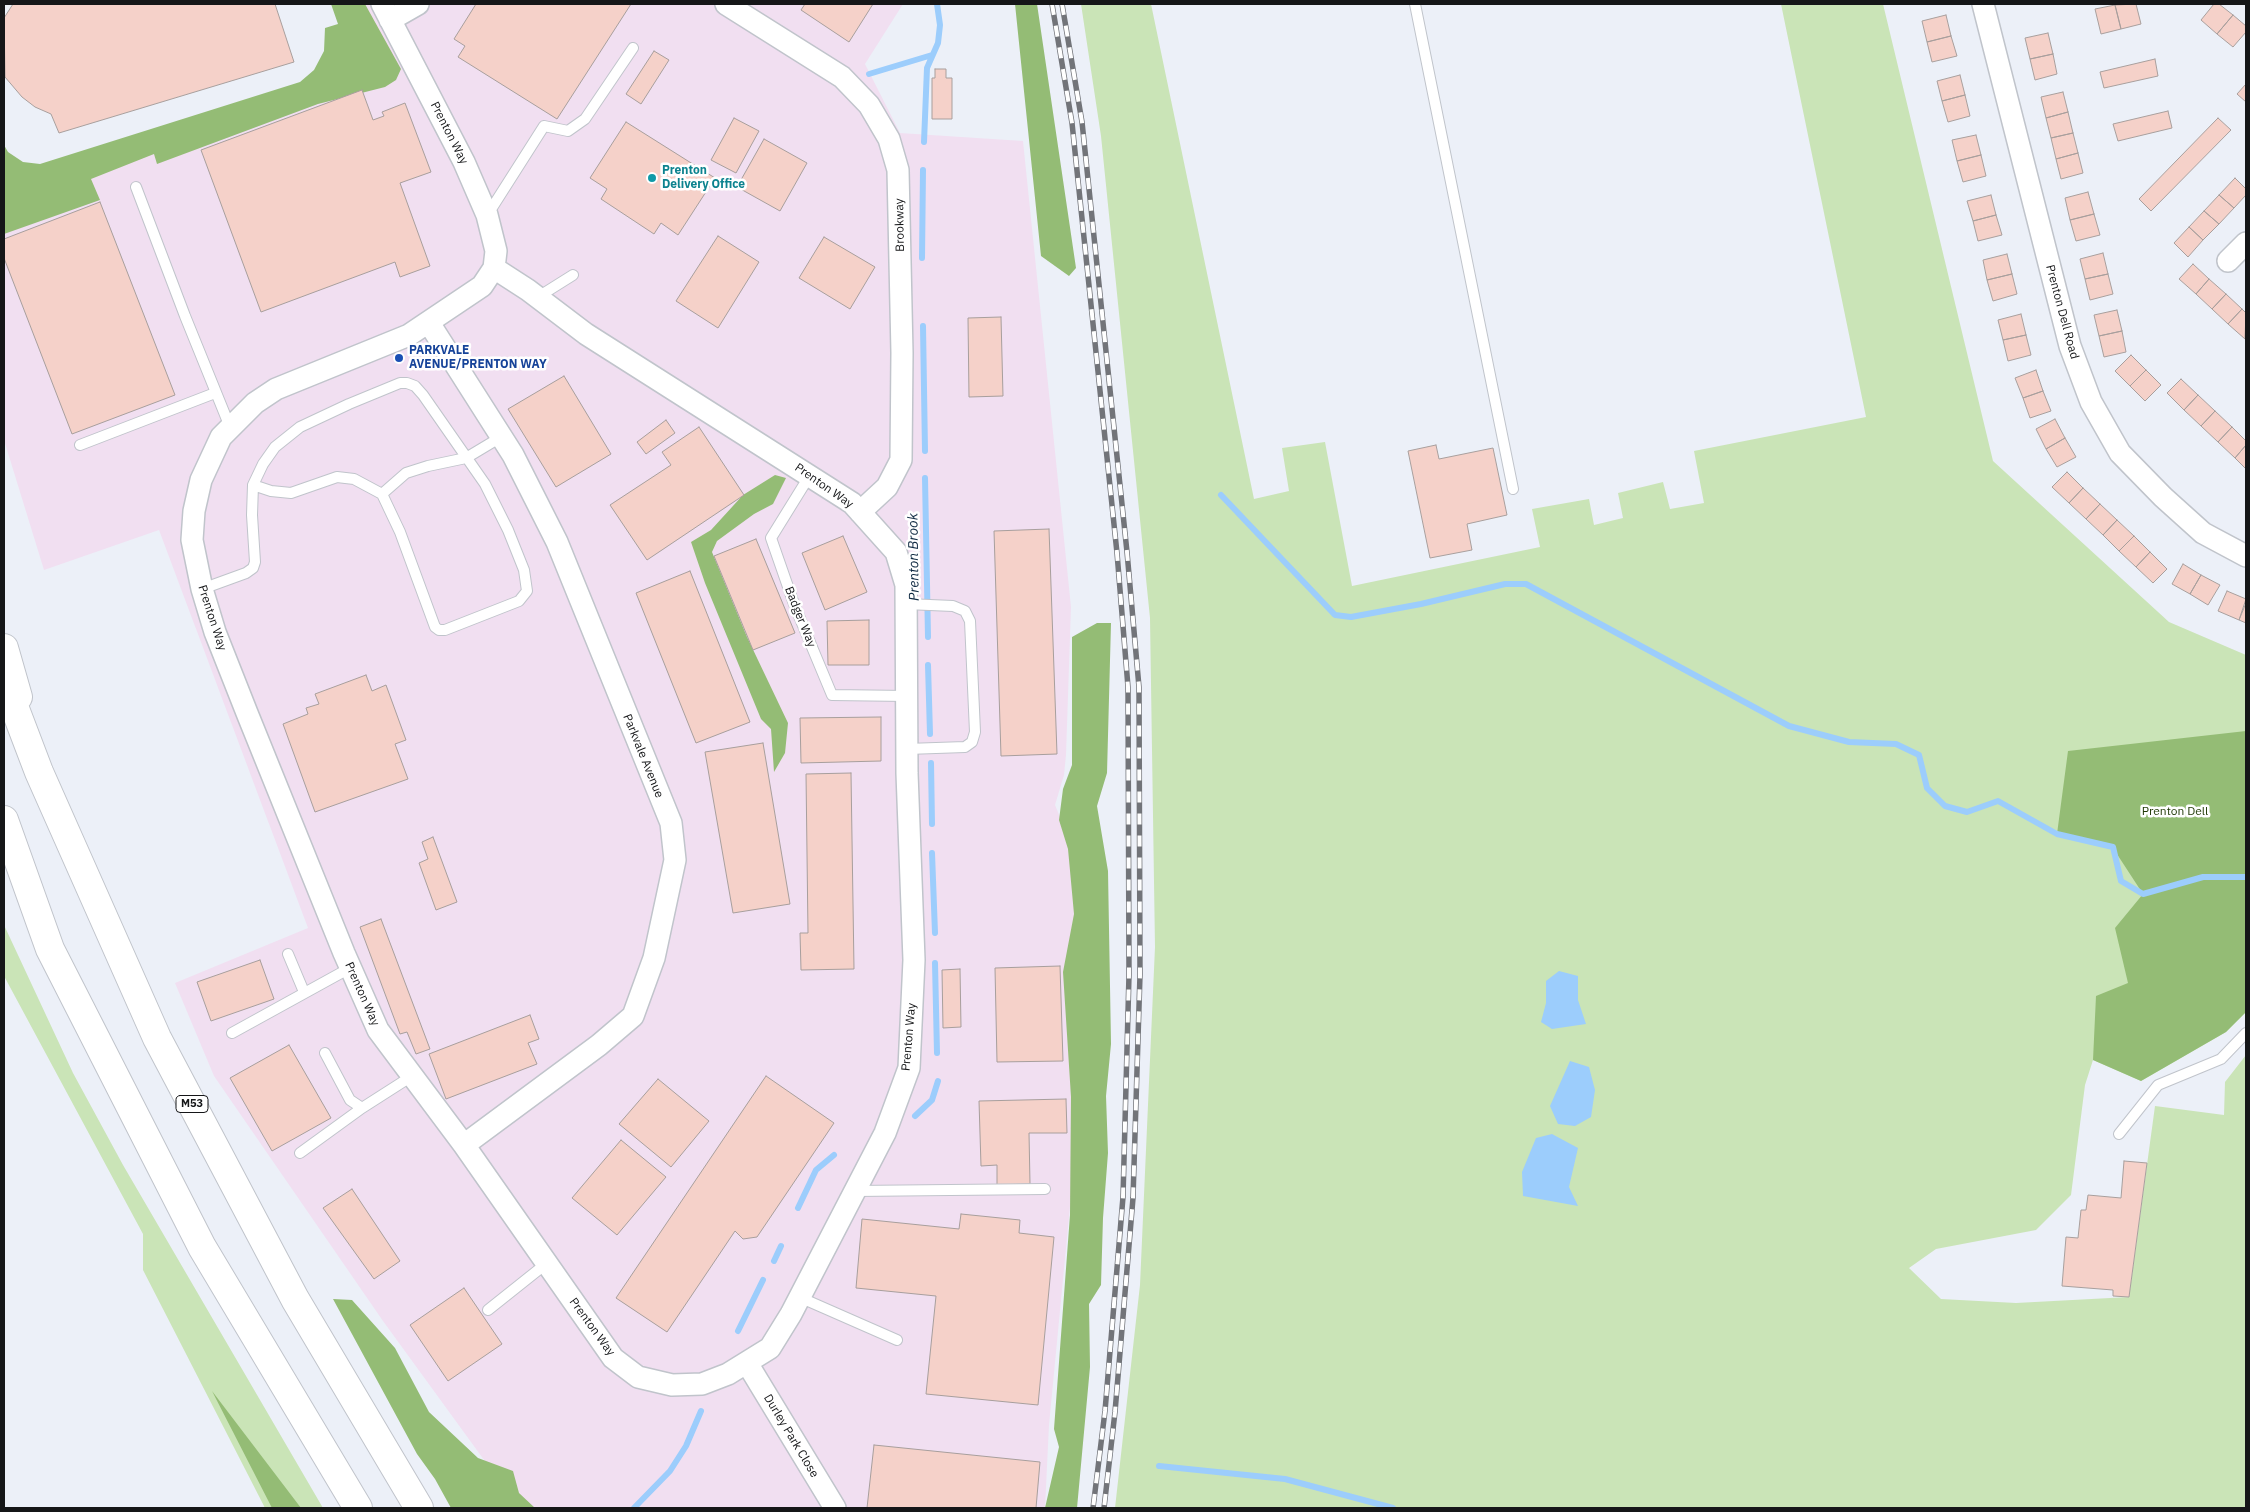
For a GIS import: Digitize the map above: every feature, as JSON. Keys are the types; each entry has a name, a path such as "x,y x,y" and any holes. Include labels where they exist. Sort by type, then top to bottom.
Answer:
{"highway":[{"path":"4,648 39,772"},
{"name":"M53","path":"4,680 39,772 157,1038 295,1299 419,1508"},
{"path":"4,820 50,949 202,1246 358,1508"}],"street":[{"path":"386,12 418,4"},
{"name":"Brookway","path":"726,4 842,76 869,105 889,140 898,170 902,353 901,460 887,488 860,512"},
{"name":"Prenton Dell Road","path":"1986,4 2070,346 2091,402 2120,453 2163,497 2203,533 2246,556"},
{"name":"Prenton Way","path":"386,12 464,162 487,215 496,250 494,268 482,286 429,323 408,335 276,389 255,403 221,437 209,459 201,480 194,511 192,540 202,589 215,632 350,968 378,1030 464,1145 614,1358 638,1377 672,1385 702,1384 728,1374 770,1348 799,1297 884,1132 909,1068 914,960 907,749 906,585 896,552 852,503 586,334 538,297 494,268"},
{"path":"2228,261 2246,243"},
{"name":"Parkvale Avenue","path":"429,323 513,455 560,551 670,823 675,860 654,958 633,1016 599,1045 464,1145"},
{"name":"Durley Park Close","path":"746,1363 835,1508"}],"lane":[{"path":"1415,4 1513,489"},
{"path":"487,215 544,126 568,131 586,119 634,48"},
{"path":"136,187 230,428"},
{"path":"538,297 573,275"},
{"path":"202,589 246,573 254,568 253,485 262,464 275,447 300,427 400,384 415,386 423,395 485,484 508,530 524,570 527,591 519,601 445,630 435,627 400,532 382,494 354,479 337,476 291,493 271,491 253,485"},
{"path":"80,445 215,393"},
{"path":"382,494 406,473 466,458 502,436"},
{"name":"Badger Way","path":"810,475 771,538 794,604 832,695 907,696"},
{"path":"906,604 953,606 965,611 970,621 975,732 972,742 965,747 907,749"},
{"path":"288,954 304,992"},
{"path":"232,1033 350,968"},
{"path":"2119,1134 2158,1085 2221,1059 2246,1033"},
{"path":"325,1053 350,1100 362,1108"},
{"path":"300,1153 362,1108 412,1076"},
{"path":"854,1192 1045,1189"},
{"path":"488,1310 547,1263"},
{"path":"799,1297 896,1340"}],"shaded area":[{"path":"345,4 903,4 865,64 900,133 1023,141 1071,607 1066,755 1064,775 1055,805 1092,894 1076,1144 1049,1425 1045,1508 519,1508 383,1321 214,1076 175,983 308,928 159,530 44,570 4,440 4,185 371,58"}],"green space":[{"path":"331,4 365,4 401,69 396,80 385,87 318,104 157,164 154,154 91,179 100,200 4,234 4,145 8,152 23,162 40,164 300,82 314,70 324,51 325,28 338,24"},
{"path":"1015,4 1037,4 1076,268 1069,276 1041,256"},
{"path":"1081,4 1151,4 1254,499 1289,491 1282,448 1325,442 1352,586 1540,547 1532,509 1589,499 1594,525 1623,518 1618,493 1663,482 1670,509 1704,503 1694,451 1866,417 1781,4 1883,4 1993,461 2169,622 2246,655 2246,1012 2226,1032 2141,1081 2093,1060 2085,1085 2071,1195 2036,1230 1936,1249 1909,1268 1941,1299 2016,1303 2129,1297 2155,1106 2224,1115 2225,1082 2246,1055 2246,1508 1115,1508 1140,1285 1155,947 1150,618 1101,136"},
{"path":"775,475 786,478 773,504 754,514 717,541 712,552 747,637 788,723 785,753 774,772 771,729 761,719 705,583 691,542 711,530 743,495"},
{"path":"1097,623 1111,623 1107,773 1097,806 1108,871 1111,1044 1106,1096 1108,1153 1103,1218 1101,1285 1089,1304 1090,1367 1077,1508 1045,1508 1059,1447 1054,1429 1070,1215 1071,1097 1063,972 1074,914 1068,849 1059,820 1063,789 1072,765 1072,637"},
{"name":"Prenton Dell","path":"2246,731 2246,1012 2226,1032 2141,1081 2093,1060 2096,996 2128,983 2115,928 2143,894 2113,848 2057,834 2068,751"},
{"path":"4,925 73,1073 123,1165 323,1508 265,1508 143,1270 143,1234 4,976"},
{"path":"333,1299 352,1300 395,1348 429,1412 478,1458 513,1471 519,1493 535,1508 451,1508 435,1479 417,1454"},
{"path":"212,1391 301,1508 272,1508"}],"water":[{"path":"1559,971 1578,976 1578,1000 1586,1024 1552,1029 1541,1022 1546,1003 1546,981"},
{"path":"1570,1061 1589,1067 1595,1090 1591,1117 1575,1126 1558,1124 1550,1106"},
{"path":"1552,1134 1578,1148 1569,1187 1578,1206 1523,1196 1522,1172 1536,1138"}],"building":[{"path":"13,4 275,4 294,62 59,133 51,114 35,107 22,97 5,77 4,18"},
{"path":"476,4 631,4 557,119 458,57 465,46 454,39"},
{"path":"805,4 873,4 849,42 801,10"},
{"path":"2136,4 2141,24 2121,29 2115,5"},
{"path":"2214,4 2219,4 2233,15 2217,34 2201,20"},
{"path":"2115,5 2121,29 2101,34 2095,9"},
{"path":"1946,15 1951,36 1927,42 1922,21"},
{"path":"2233,15 2246,26 2246,32 2233,47 2217,34"},
{"path":"2048,33 2053,54 2030,59 2025,38"},
{"path":"1951,36 1957,56 1932,62 1927,42"},
{"path":"654,51 669,60 641,104 626,94"},
{"path":"2053,54 2057,74 2035,80 2030,59"},
{"path":"2155,59 2158,76 2104,88 2100,72"},
{"path":"935,69 946,69 946,78 952,78 952,119 932,119 932,78 935,78"},
{"path":"1960,75 1965,95 1942,101 1937,81"},
{"path":"2246,84 2246,102 2237,94"},
{"path":"362,90 373,120 384,116 382,112 405,103 431,172 400,183 430,266 400,277 395,262 261,312 201,150"},
{"path":"2063,92 2068,112 2046,118 2041,97"},
{"path":"1965,95 1970,116 1948,122 1942,101"},
{"path":"2168,111 2172,128 2118,141 2113,124"},
{"path":"2068,112 2073,133 2051,138 2046,118"},
{"path":"734,118 759,131 736,173 711,160"},
{"path":"2218,118 2231,130 2151,211 2139,199"},
{"name":"Prenton Delivery Office","path":"626,122 715,178 678,235 661,223 654,234 601,199 607,189 590,178"},
{"path":"2073,133 2078,153 2056,159 2051,138"},
{"path":"1976,135 1981,155 1957,161 1952,140"},
{"path":"764,139 807,163 780,211 737,187"},
{"path":"2078,153 2083,173 2061,179 2056,159"},
{"path":"1981,155 1986,176 1963,182 1957,161"},
{"path":"2235,178 2246,189 2246,195 2234,208 2219,195"},
{"path":"2088,192 2094,214 2070,220 2065,198"},
{"path":"1991,195 1996,215 1973,221 1967,201"},
{"path":"2219,195 2234,208 2219,224 2204,211"},
{"path":"100,202 175,395 72,434 4,258 4,239"},
{"path":"2204,211 2219,224 2203,240 2189,227"},
{"path":"2094,214 2100,235 2076,241 2070,220"},
{"path":"1996,215 2002,235 1978,241 1973,221"},
{"path":"2189,227 2203,240 2188,257 2174,243"},
{"path":"718,236 759,262 718,328 676,301"},
{"path":"824,237 875,267 850,309 799,278"},
{"path":"2103,253 2108,274 2085,279 2080,259"},
{"path":"2007,254 2012,274 1987,280 1983,260"},
{"path":"2193,264 2209,279 2196,294 2179,279"},
{"path":"2012,274 2017,294 1993,301 1987,280"},
{"path":"2108,274 2113,294 2090,300 2085,279"},
{"path":"2209,279 2226,294 2212,309 2196,294"},
{"path":"2226,294 2242,309 2228,324 2212,309"},
{"path":"2242,309 2246,313 2245,339 2228,324"},
{"path":"2117,310 2122,331 2099,336 2094,315"},
{"path":"2021,314 2026,335 2003,340 1998,320"},
{"path":"1001,317 1003,396 969,397 968,318"},
{"path":"2122,331 2126,352 2104,357 2099,336"},
{"path":"2026,335 2031,355 2008,361 2003,340"},
{"path":"2131,355 2146,370 2130,386 2115,371"},
{"path":"2036,370 2043,391 2023,398 2015,378"},
{"path":"2146,370 2161,385 2145,401 2130,386"},
{"path":"564,376 611,454 556,487 508,409"},
{"path":"2181,379 2198,395 2184,410 2167,393"},
{"path":"2043,391 2051,411 2030,418 2023,398"},
{"path":"2198,395 2215,411 2201,426 2184,410"},
{"path":"2215,411 2232,427 2218,442 2201,426"},
{"path":"2055,419 2065,438 2046,449 2036,429"},
{"path":"666,420 675,433 646,454 637,442"},
{"path":"699,427 744,495 647,560 610,505 671,465 662,452"},
{"path":"2232,427 2246,441 2246,445 2235,458 2218,442"},
{"path":"2065,438 2076,457 2057,467 2046,449"},
{"path":"1436,445 1439,459 1493,448 1507,515 1467,524 1472,550 1430,558 1408,451"},
{"path":"2246,445 2246,469 2235,458"},
{"path":"2067,472 2083,488 2069,503 2052,487"},
{"path":"2083,488 2100,504 2086,519 2069,503"},
{"path":"2100,504 2117,520 2103,535 2086,519"},
{"path":"2117,520 2134,536 2119,551 2103,535"},
{"path":"1049,529 1057,754 1001,756 994,531"},
{"path":"843,536 867,592 825,610 802,553"},
{"path":"2134,536 2150,552 2136,567 2119,551"},
{"path":"756,539 795,633 753,650 714,556"},
{"path":"2150,552 2167,569 2153,583 2136,567"},
{"path":"2183,564 2201,575 2190,594 2172,584"},
{"path":"690,571 750,722 696,743 636,593"},
{"path":"2201,575 2220,585 2208,605 2190,594"},
{"path":"2227,591 2246,599 2239,620 2218,611"},
{"path":"2246,603 2246,623 2239,620"},
{"path":"869,620 869,665 828,665 827,621"},
{"path":"366,675 372,691 386,685 406,740 395,744 408,779 315,812 283,724 308,714 306,708 319,704 315,694"},
{"path":"881,717 881,761 801,763 800,718"},
{"path":"763,743 790,904 733,913 705,752"},
{"path":"851,773 854,969 801,970 800,933 808,933 806,774"},
{"path":"433,837 457,902 436,910 419,863 428,859 422,842"},
{"path":"381,919 430,1049 416,1054 407,1032 400,1034 360,927"},
{"path":"260,960 274,999 211,1021 197,982"},
{"path":"1060,966 1063,1061 997,1062 995,968"},
{"path":"960,969 961,1027 943,1028 942,970"},
{"path":"530,1015 539,1039 528,1043 537,1064 446,1099 429,1054"},
{"path":"289,1045 331,1118 272,1151 230,1078"},
{"path":"766,1076 834,1123 757,1237 743,1239 735,1231 667,1332 616,1298"},
{"path":"658,1079 709,1121 671,1167 619,1124"},
{"path":"1066,1099 1067,1133 1029,1133 1030,1184 997,1185 997,1165 981,1166 979,1101"},
{"path":"621,1140 666,1177 617,1235 572,1198"},
{"path":"2124,1161 2147,1163 2129,1297 2113,1296 2113,1290 2062,1286 2066,1237 2078,1238 2081,1210 2086,1210 2088,1195 2121,1198"},
{"path":"352,1189 400,1261 374,1279 323,1208"},
{"path":"961,1214 1020,1220 1019,1233 1054,1237 1038,1405 926,1394 936,1296 856,1288 862,1219 959,1229"},
{"path":"464,1288 502,1344 448,1381 410,1325"},
{"path":"874,1445 1040,1462 1036,1508 867,1508"}],"waterway":[{"name":"Prenton Brook","path":"924,142 927,68 938,43 940,25 937,4"},
{"path":"869,74 932,55"},
{"name":"Prenton Brook","path":"922,258 923,170"},
{"name":"Prenton Brook","path":"923,326 925,451"},
{"name":"Prenton Brook","path":"925,478 928,637"},
{"path":"1221,495 1335,615 1351,617 1421,604 1505,584 1526,584 1789,726 1849,742 1896,744 1919,755 1927,788 1945,806 1967,812 1998,801 2057,834 2113,847 2121,881 2143,894 2203,877 2246,877"},
{"name":"Prenton Brook","path":"928,665 930,734"},
{"name":"Prenton Brook","path":"931,763 932,824"},
{"name":"Prenton Brook","path":"932,853 935,933"},
{"name":"Prenton Brook","path":"935,963 937,1053"},
{"name":"Prenton Brook","path":"915,1116 932,1100 938,1081"},
{"name":"Prenton Brook","path":"798,1208 816,1170 834,1155"},
{"name":"Prenton Brook","path":"774,1261 781,1246"},
{"name":"Prenton Brook","path":"738,1331 763,1280"},
{"name":"Prenton Brook","path":"634,1508 670,1471 686,1446 701,1411"},
{"path":"1159,1466 1285,1479 1393,1508"}],"railway":[{"path":"1052,4 1072,123 1117,553 1128,687 1129,975 1123,1197 1105,1411 1093,1508"},
{"path":"1062,4 1082,122 1127,552 1139,687 1140,975 1133,1198 1115,1412 1104,1508"}],"place":[{"name":"Prenton Delivery Office","path":"652,178"},
{"name":"PARKVALE AVENUE/PRENTON WAY","path":"399,358"}]}
